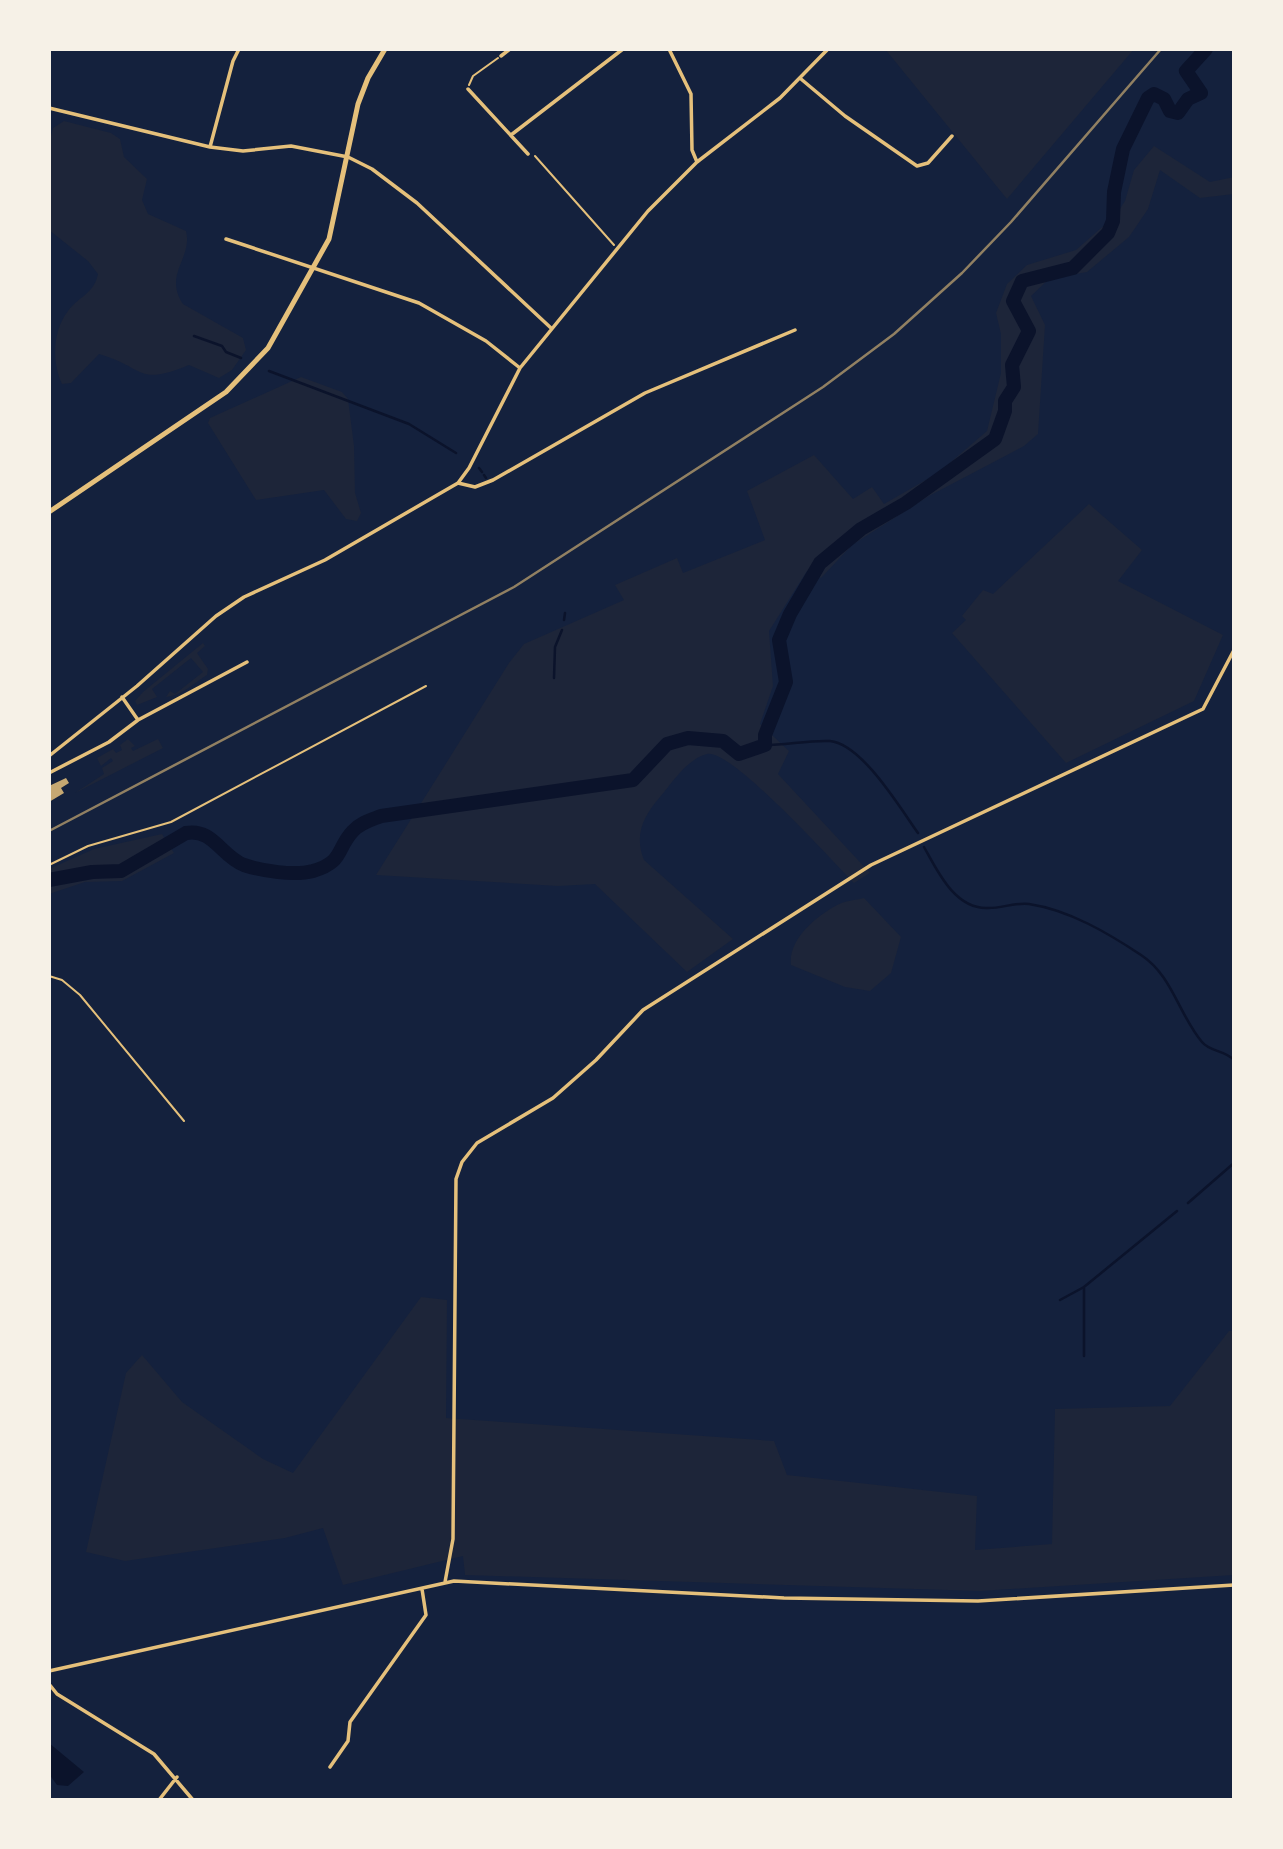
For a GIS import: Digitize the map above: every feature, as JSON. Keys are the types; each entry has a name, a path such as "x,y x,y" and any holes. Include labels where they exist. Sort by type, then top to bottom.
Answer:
{"street":[{"path":"210,147 233,61 239,49"},
{"path":"49,512 184,422 239,381 275,338 315,268 335,225 362,91 385,49"},
{"path":"502,55 510,49"},
{"path":"511,135 623,49"},
{"path":"669,49 691,94 692,150 697,162"},
{"path":"49,756 179,651 216,616 244,597 325,560 458,483 469,468 520,368 648,211 697,162 801,79 828,49"},
{"path":"801,79 845,116 917,166 928,163 952,135"},
{"path":"468,89 528,154"},
{"path":"49,108 210,147 243,151 291,146 348,157 372,169 416,203 552,328"},
{"path":"226,239 419,303 486,341 520,368"},
{"path":"458,483 475,486 493,480 646,393 795,330"},
{"path":"445,1583 453,1539 456,1179 462,1162 477,1143 553,1098 596,1060 643,1010 871,865 1203,709 1234,650"},
{"path":"49,773 114,738 138,720 247,662"},
{"path":"122,697 138,720"},
{"path":"49,1671 445,1583 503,1582 784,1598 978,1601 1234,1585"},
{"path":"330,1767 348,1741 350,1722 426,1615 422,1588"},
{"path":"49,1684 57,1694 154,1754 177,1777 193,1800"},
{"path":"159,1800 177,1777"}],"lane":[{"path":"49,865 88,846 171,822 426,686"},
{"path":"49,976 62,980 80,995 184,1121"}],"path":[{"path":"468,89 473,76 502,55"},
{"path":"528,154 539,157 617,249"}],"shaded area":[{"path":"885,49 1134,49 1007,199"},
{"path":"64,121 111,133 120,139 124,157 147,179 142,200 148,214 186,231 186,250 177,275 178,293 183,304 243,338 246,350 232,370 219,378 189,365 149,375 99,354 71,383 62,384 55,357 59,328 72,306 90,291 98,274 88,261 49,230 49,144 53,128"},
{"path":"1154,146 1210,182 1234,177 1234,194 1200,198 1160,170 1148,209 1129,237 1087,272 1049,279 1031,296 1045,325 1038,434 1024,446 929,496 852,545 821,578 807,571 769,631 773,686 760,724 789,751 778,774 870,873 854,883 759,787 719,757 707,754 693,761 675,779 649,812 640,834 644,860 733,939 687,972 595,884 558,886 376,875 509,663 524,644 624,600 615,585 677,558 683,573 765,540 747,491 814,455 853,499 872,487 884,504 938,473 987,431 1001,373 1001,334 996,313 1007,284 1027,265 1076,250 1116,215 1125,201 1134,170"},
{"path":"301,377 342,392 348,399 354,446 355,493 361,513 357,521 346,519 324,490 256,500 208,423 210,418"},
{"path":"1089,504 1142,550 1118,581 1223,635 1194,701 1066,763 952,633 966,620 962,616 983,590 993,594"},
{"path":"203,643 205,646 197,653 208,669 207,675 182,692 166,697 170,691 175,694 203,672 191,658 152,689 157,697 137,705 135,701 143,692"},
{"path":"128,739 135,746 131,748 133,751 158,739 163,748 75,793 104,774 102,768 113,761 111,758 101,766 97,758 113,749 116,753 122,750 120,745"},
{"path":"162,834 174,853 122,881 85,882 49,894 49,869 94,849"},
{"path":"864,898 901,937 891,973 870,991 845,987 791,965 791,956 798,938 812,923 840,904"},
{"path":"421,1297 447,1300 446,1418 774,1441 787,1475 977,1496 975,1550 1052,1544 1055,1409 1170,1406 1229,1331 1234,1331 1234,1575 980,1591 465,1575 463,1556 343,1585 323,1528 285,1538 125,1561 86,1552 126,1373 142,1355 182,1402 263,1459 293,1473"},
{"path":"49,1743 84,1772 68,1786 57,1785 49,1774"}],"building":[{"path":"66,778 69,783 61,788 64,793 49,802 49,786"}],"waterway":[{"path":"49,880 92,872 121,871 186,833 203,835 244,865 278,872 313,871 335,859 356,828 381,816 633,780 667,744 688,738 723,741 739,754 765,745 765,735 786,682 779,640 790,614 820,563 861,529 906,503 995,439 1005,411 1005,401 1014,387 1012,365 1029,331 1013,301 1022,281 1073,268 1108,233 1113,221 1114,192 1123,149 1148,98 1154,94 1164,99 1170,111 1178,113 1188,99 1201,93 1186,71 1206,49"},
{"path":"194,336 222,346 226,352 241,358"},
{"path":"269,371 409,424 456,453"},
{"path":"479,468 482,472"},
{"path":"564,620 565,613"},
{"path":"554,678 555,647 562,630"},
{"path":"765,745 822,741 842,745 867,765 918,833"},
{"path":"924,847 948,886 965,902 986,908 1029,904 1059,911 1102,931 1141,955 1152,963 1168,984 1202,1042 1234,1060"},
{"path":"1188,1203 1234,1163"},
{"path":"1060,1300 1084,1287 1177,1211"},
{"path":"1084,1287 1084,1356"}],"railway":[{"path":"49,831 514,587 823,387 894,334 962,273 1011,222 1161,49"}]}
